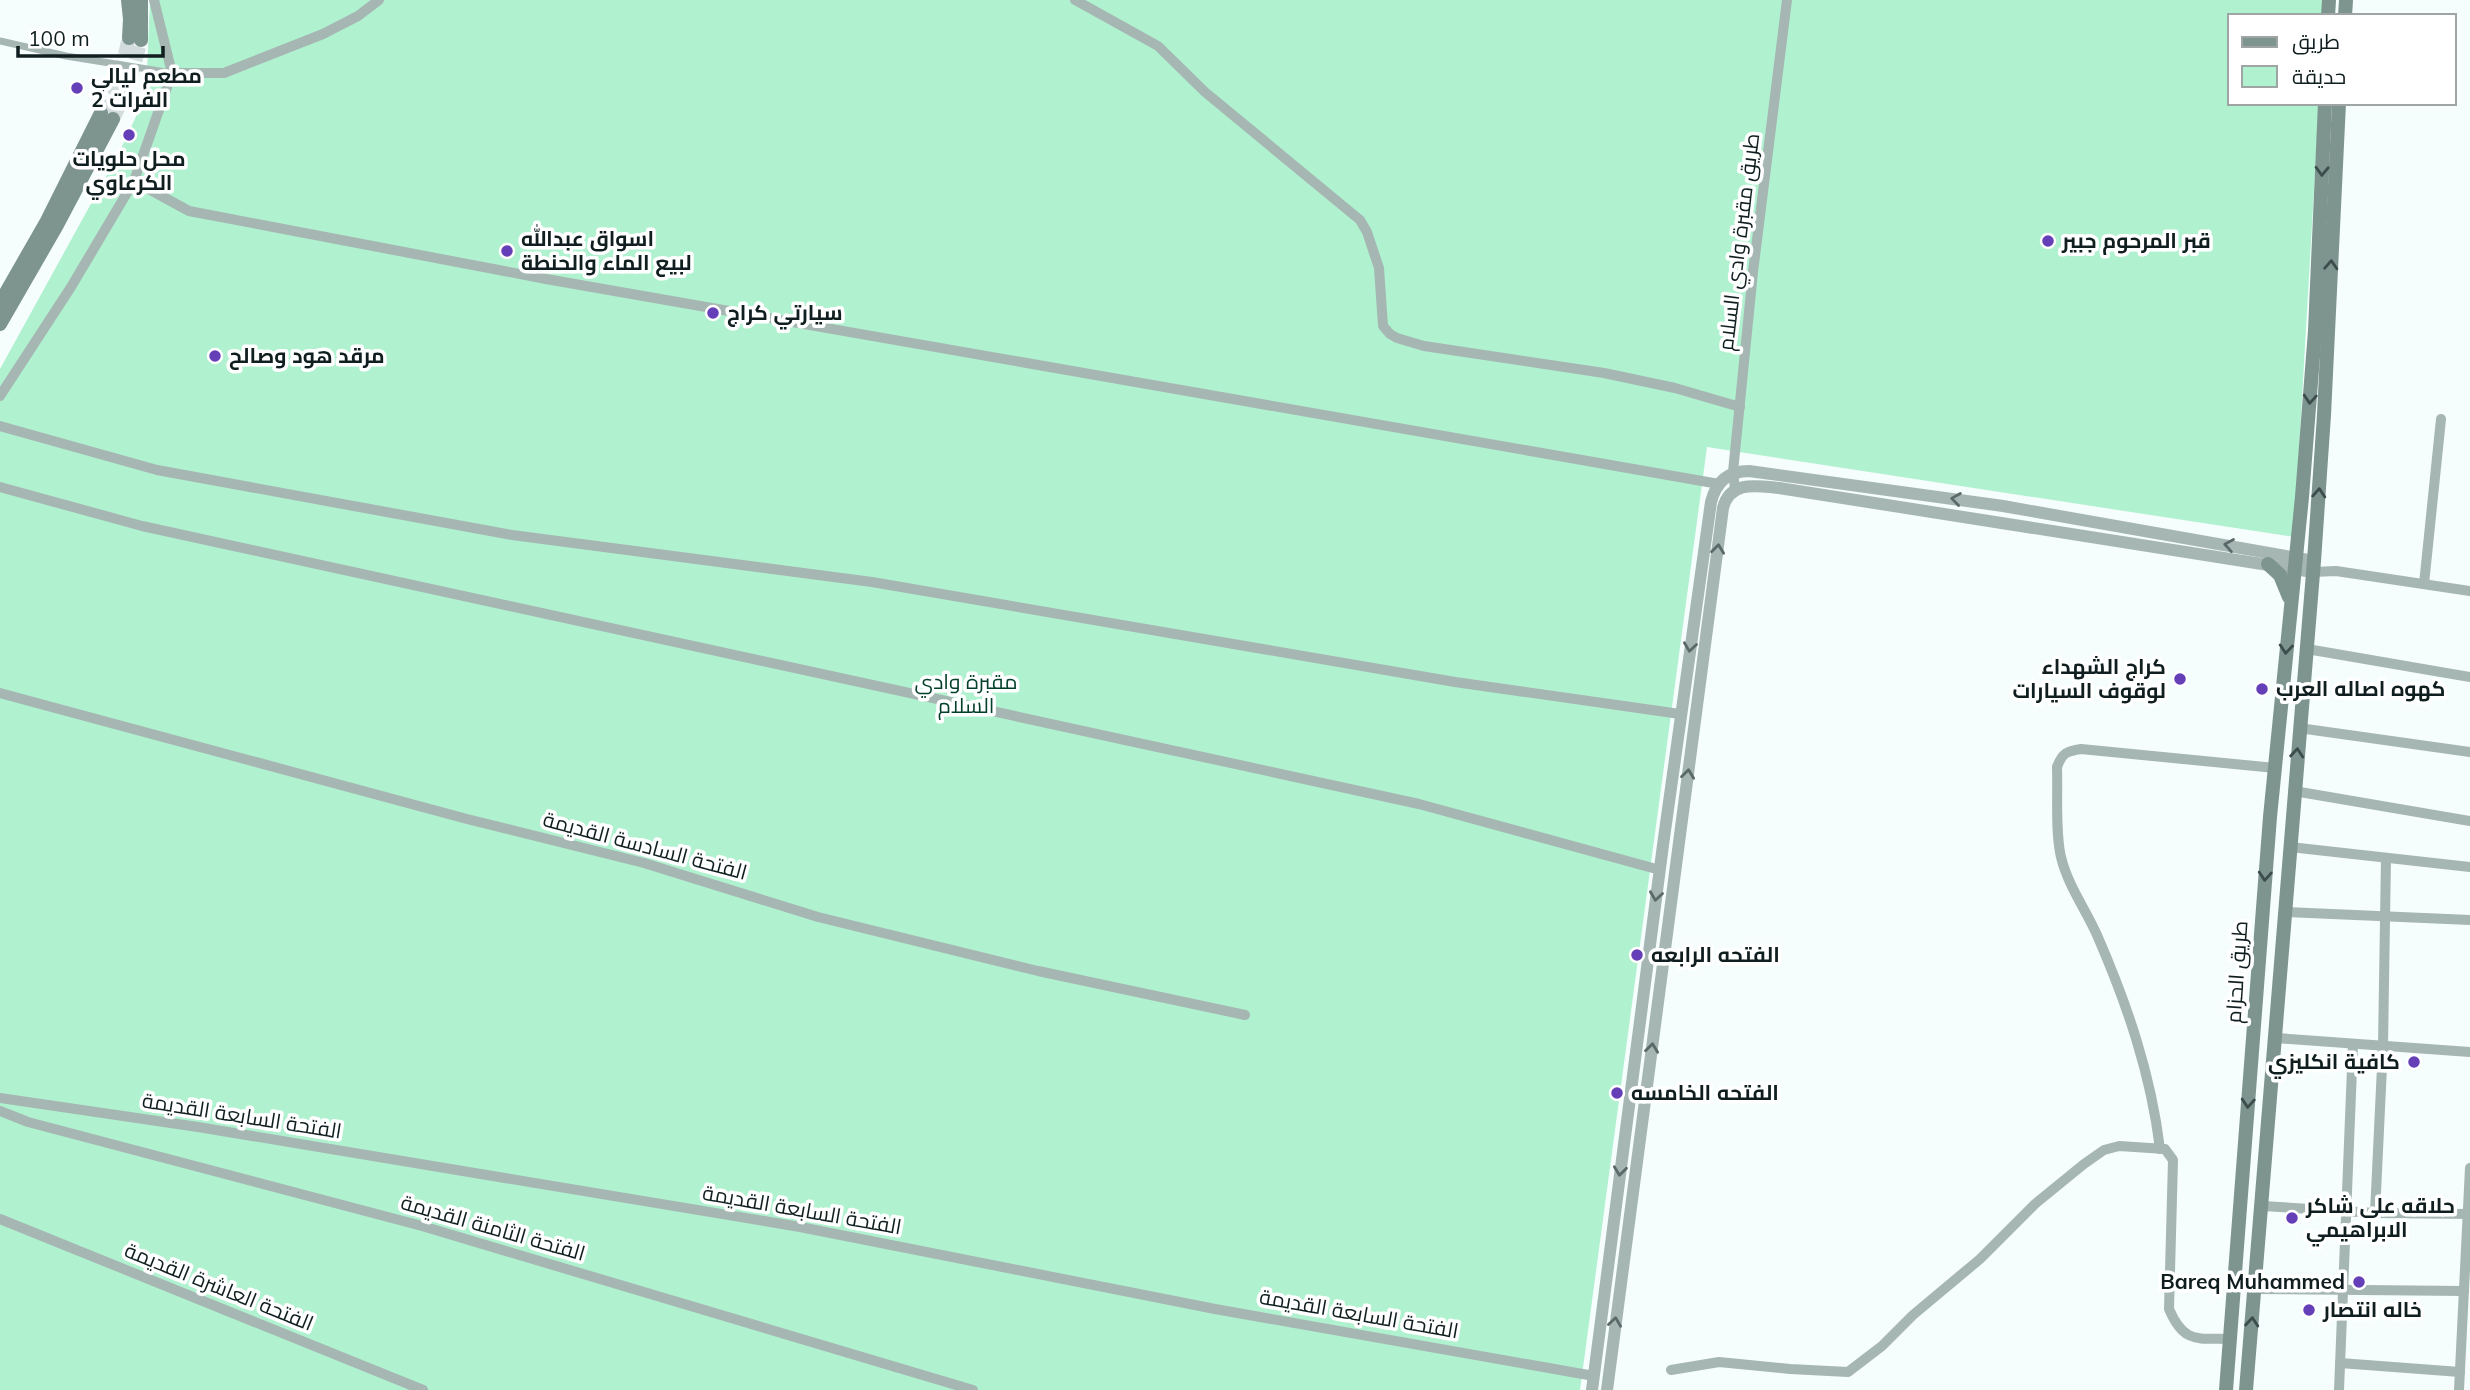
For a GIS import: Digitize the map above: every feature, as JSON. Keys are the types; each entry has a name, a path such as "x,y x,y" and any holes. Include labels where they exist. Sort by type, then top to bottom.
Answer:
{"main road":[{"path":"128,0 135,39 141,0"},
{"name":"طريق الحزام","path":"2226,1390 2254,1015 2314,343 2325,105"},
{"name":"طريق الحزام","path":"2246,1390 2314,566 2339,105"},
{"path":"0,303 107,116 57,225 0,324"},
{"path":"2268,564 2280,575 2291,602"},
{"path":"2258,970 2261,978 2267,982 2275,982 2281,976"},
{"path":"2254,1015 2258,1007 2265,1004 2273,1006 2278,1012"},
{"path":"2235,1282 2245,1290 2256,1287"},
{"path":"2230,1347 2249,1353"}],"street":[{"path":"0,396 71,287 134,181 172,72 154,0"},
{"path":"0,41 66,56 172,72 224,73 323,34 358,16 379,0"},
{"path":"1075,0 1158,46 1205,92 1360,220 1379,268 1383,326 1390,334 1424,346 1639,380 1740,407"},
{"name":"طريق مقبرة وادي السلام","path":"1734,490 1733,472 1753,272 1787,0"},
{"path":"134,181 189,211 560,281 1719,484 1734,490"},
{"path":"2424,584 2441,419"},
{"path":"0,426 157,470 512,535 873,582 1455,682 1680,714"},
{"path":"1592,1390 1680,714 1711,502 1719,484 1733,472 1749,471 1982,503 2336,571 2470,591"},
{"path":"1606,1390 1724,501 1734,490 1749,486 1779,488 2268,564 2296,563"},
{"path":"0,487 142,526 1419,804 1660,870"},
{"path":"1980,518 1984,509 1982,503"},
{"path":"2000,521 1999,511 2003,506"},
{"path":"2306,649 2470,677"},
{"name":"الفتحة السادسة القديمة","path":"0,693 467,819 644,863 818,917 1038,971 1245,1015"},
{"path":"2299,728 2470,752"},
{"path":"2160,1149 2155,1105 2142,1054 2109,964 2069,882 2060,855 2057,767 2062,755 2081,749 2275,768"},
{"path":"2294,791 2470,821"},
{"path":"1668,808 1674,814 1683,813"},
{"path":"1662,845 1669,843 1678,846"},
{"path":"2290,847 2470,867"},
{"path":"2375,1213 2383,1046 2386,858"},
{"path":"2286,912 2470,920"},
{"path":"2276,1038 2470,1052"},
{"path":"2339,1390 2353,1044"},
{"name":"الفتحة السابعة القديمة","path":"0,1098 205,1128 800,1227 1215,1309 1594,1376"},
{"path":"1629,1105 1637,1110 1644,1108"},
{"name":"الفتحة الثامنة القديمة","path":"0,1111 28,1122 422,1226 972,1390"},
{"path":"1624,1138 1630,1134 1640,1137"},
{"path":"1671,1370 1719,1362 1848,1372 1882,1346 1913,1315 1980,1259 2035,1204 2104,1150 2119,1146 2165,1150 2172,1160 2174,1175 2169,1309 2176,1325 2190,1338 2230,1347"},
{"path":"2340,1363 2462,1381 2470,1168"},
{"path":"2263,1206 2375,1213 2469,1214"},
{"name":"الفتحة العاشرة القديمة","path":"0,1219 423,1390"},
{"path":"2256,1287 2464,1291"}],"green space":[{"name":"مقبرة وادي السلام","path":"150,0 2324,0 2324,14 2228,14 2228,105 2319,105 2294,537 1707,447 1580,1390 0,1390 0,369 120,151 146,95"}],"tunnel":[{"path":"101,113 123,63 129,38"},
{"path":"113,119 128,87 141,40"}],"place":[{"name":"مطعم ليالي الفرات 2","path":"77,88"},
{"name":"محل حلويات الكرعاوي","path":"129,135"},
{"name":"قبر المرحوم جبير","path":"2048,241"},
{"name":"اسواق عبدالله لبيع الماء والحنطة","path":"507,251"},
{"name":"سيارتي كراج","path":"713,313"},
{"name":"مرقد هود وصالح","path":"215,356"},
{"name":"كراج الشهداء لوقوف السيارات","path":"2180,679"},
{"name":"كهوه اصاله العرب","path":"2262,689"},
{"name":"الفتحه الرابعه","path":"1637,955"},
{"name":"كافية انكليزي","path":"2414,1062"},
{"name":"الفتحه الخامسه","path":"1617,1093"},
{"name":"حلاقه علي شاكر الابراهيمي","path":"2292,1218"},
{"name":"Bareq Muhammed","path":"2359,1282"},
{"name":"خاله انتصار","path":"2309,1310"}]}
